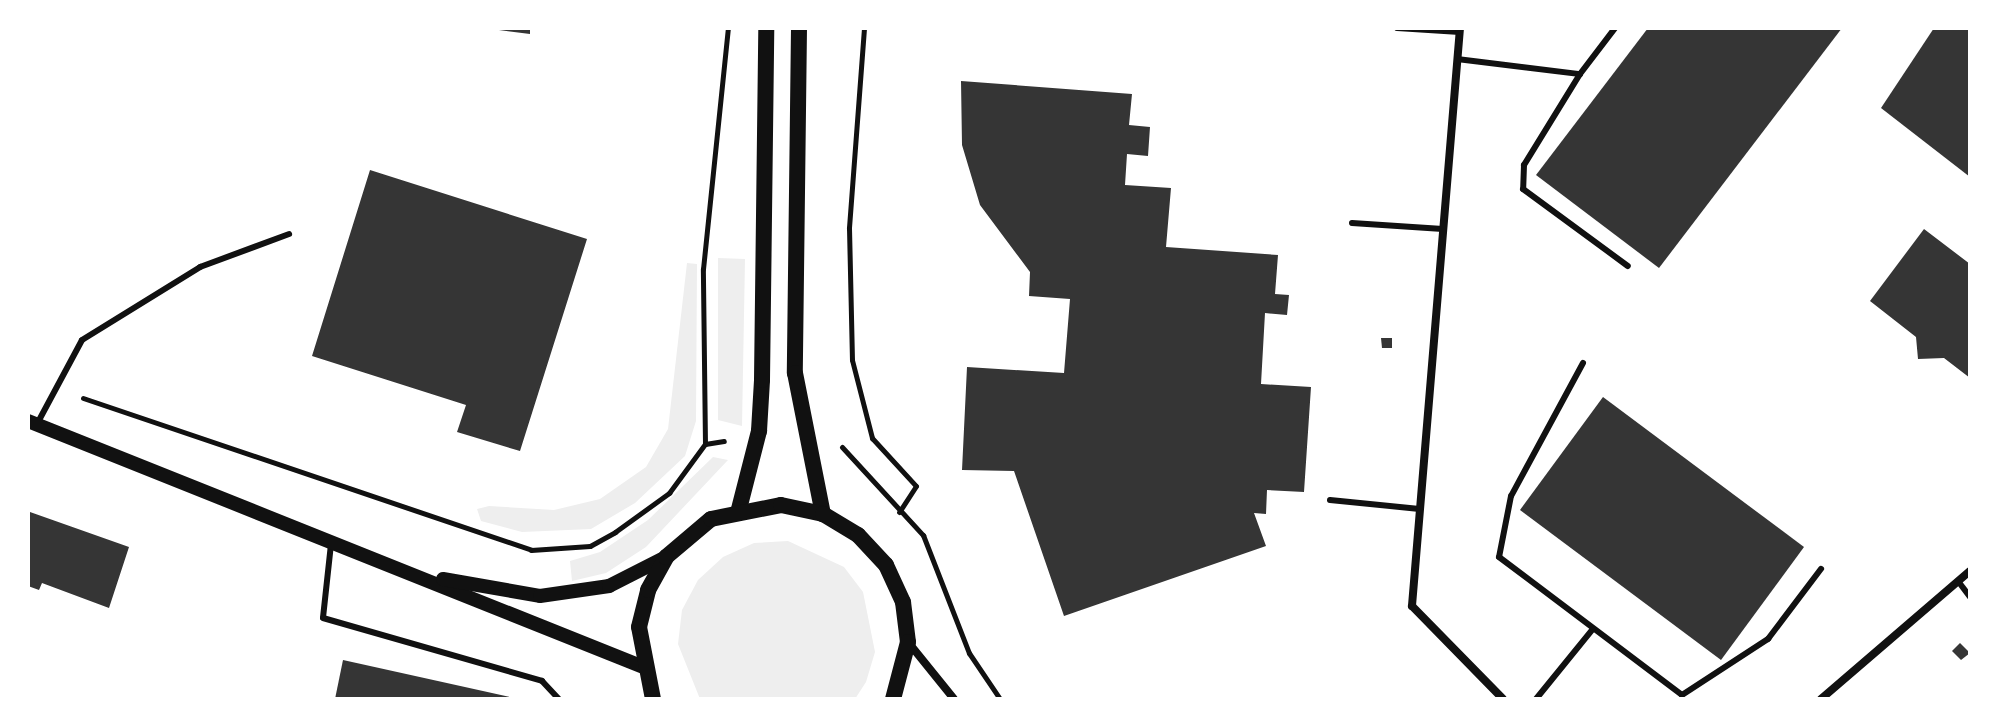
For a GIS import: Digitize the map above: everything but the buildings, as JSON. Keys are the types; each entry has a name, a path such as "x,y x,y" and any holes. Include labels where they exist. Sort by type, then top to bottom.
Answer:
{"main road":[{"path":"739,509 759,431 762,380 766,28"},
{"path":"799,28 795,373 823,514"},
{"path":"653,699 641,666 648,590 666,557 699,527 739,509 781,505 823,514 858,535 886,565 903,602 908,642 893,699"}],"street":[{"path":"1460,30 1412,606 1503,699"},
{"path":"32,422 641,666"},
{"path":"419,575 540,596 609,586 666,557"},
{"path":"1821,699 1970,571"},
{"path":"908,642 954,699"}],"lane":[{"path":"1397,28 1460,30"},
{"path":"1615,28 1580,74 1524,165 1523,189 1628,266"},
{"path":"1457,59 1580,74"},
{"path":"1352,223 1443,229"},
{"path":"32,422 52,395 82,340 200,267 289,234"},
{"path":"1583,363 1511,496 1499,557 1682,695 1768,639 1821,569"},
{"path":"1330,500 1420,509"},
{"path":"332,540 323,618 542,681 559,699"},
{"path":"1958,581 1970,597"},
{"path":"1536,699 1592,630"}],"path":[{"path":"52,395 107,400 531,550 590,546 669,493 705,444 703,269 728,28"},
{"path":"864,28 849,228 858,400 872,438 916,486 899,512 935,557 969,653 1000,699"}],"shaded area":[{"path":"718,258 745,259 742,426 718,420"},
{"path":"687,263 697,264 696,421 685,456 635,503 591,529 522,532 481,521 477,509 489,506 554,510 600,499 646,467 668,429"},
{"path":"713,457 728,460 646,547 606,573 572,581 570,561 600,552 648,520"},
{"path":"788,541 844,567 863,592 875,652 866,682 855,699 700,699 678,644 682,610 698,580 723,557 754,543"}]}
